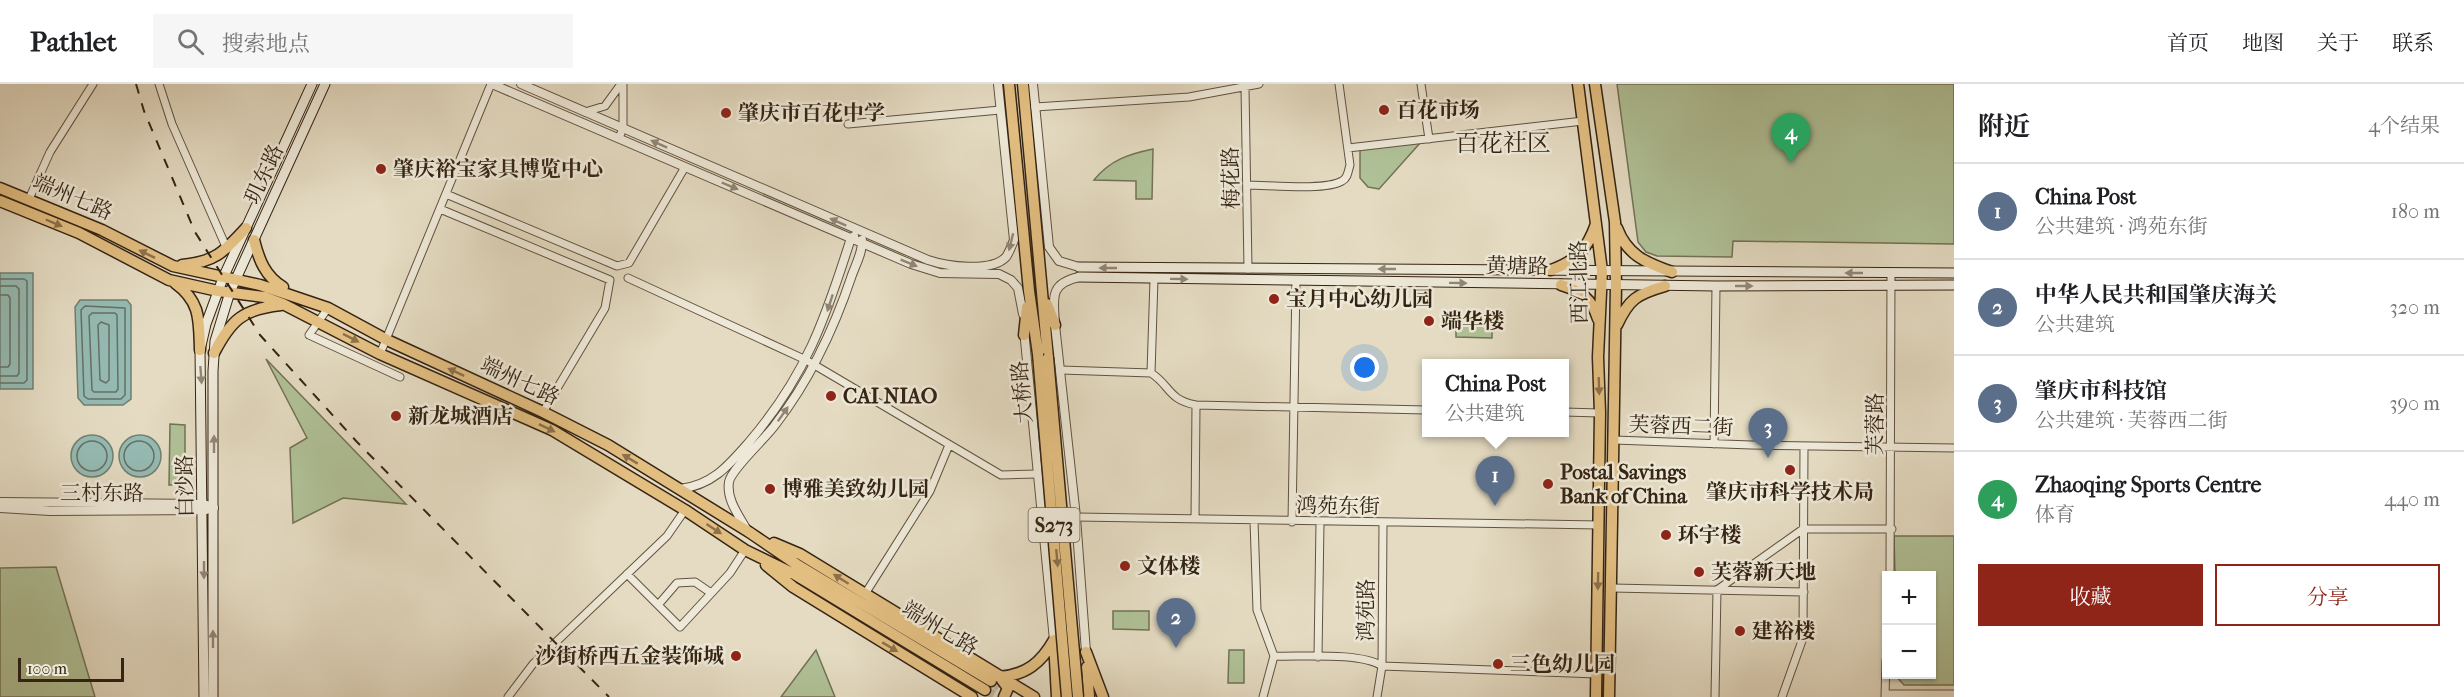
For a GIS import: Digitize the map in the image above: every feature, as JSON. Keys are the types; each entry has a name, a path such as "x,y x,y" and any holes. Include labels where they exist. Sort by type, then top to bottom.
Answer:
{"main road":[{"name":"玑东路","path":"223,278 312,84"},
{"name":"玑东路","path":"236,280 325,84"},
{"name":"大桥路","path":"1009,84 1029,291 1043,356 1078,697"},
{"name":"西江北路","path":"1578,84 1602,271 1596,697"},
{"name":"西江北路","path":"1595,84 1611,194 1616,271 1609,697"},
{"name":"大桥路","path":"1026,85 1042,290 1043,356 1067,697"},
{"name":"端州七路","path":"0,188 102,230 173,266 296,296 328,308 387,340 543,412 608,445 749,532 796,564 992,683"},
{"path":"1593,198 1611,194"},
{"name":"端州七路","path":"0,201 79,233 169,280 218,291 264,297 283,304 381,354 552,430 750,552 992,683"},
{"path":"1551,270 1566,265 1582,254 1597,221"},
{"path":"1614,222 1621,239 1632,253 1648,264 1672,272"},
{"path":"173,266 204,262 220,255 246,228"},
{"path":"254,240 262,266 273,281 296,296"},
{"name":"黄塘路","path":"1079,272 1248,269 1954,273"},
{"name":"黄塘路","path":"1079,272 1154,279 1665,286 1954,285"},
{"name":"白沙路","path":"204,697 201,350 208,318 223,278"},
{"path":"169,280 187,292 195,304 201,350"},
{"name":"白沙路","path":"213,697 214,353 218,328 236,280"},
{"path":"1561,285 1576,290 1589,299 1600,327"},
{"path":"1614,331 1625,308 1636,296 1665,286"},
{"path":"1042,290 1055,325"},
{"path":"1024,335 1029,291"},
{"path":"214,353 231,325 246,312 283,304"},
{"path":"1599,357 1614,357"},
{"path":"749,532 800,554 865,594 992,683 1034,697"},
{"path":"750,552 793,587 972,697"},
{"path":"992,683 1021,674 1031,668 1046,654 1054,636"},
{"path":"1054,636 1057,697"},
{"path":"1086,652 1089,697"},
{"path":"1086,652 1103,697"},
{"path":"992,683 1008,688 1004,697"}],"street":[{"path":"30,199 50,152 93,84"},
{"path":"159,84 171,124 227,249"},
{"path":"381,354 491,84 911,264 940,273 999,274 1011,280 1018,288 1022,301 1054,636 1069,642 1083,638 1084,634"},
{"path":"522,84 861,232 941,264 989,266 1005,257 1014,240 998,84"},
{"path":"619,138 623,128 622,84"},
{"path":"585,112 605,106 622,84"},
{"path":"1203,84 1204,94"},
{"path":"1035,107 1204,94 1259,84"},
{"path":"1248,185 1315,186 1343,181 1350,165 1339,84"},
{"path":"1421,84 1429,139"},
{"path":"1026,85 1035,107 1047,235 1052,255 1079,272 1058,286 1054,295 1055,325 1076,517 1086,652"},
{"name":"梅花路","path":"1245,87 1248,269"},
{"path":"848,124 1000,110"},
{"path":"1348,148 1583,121"},
{"path":"446,194 617,266 629,263 685,167"},
{"path":"1009,184 1024,234"},
{"path":"440,209 610,279 605,308 543,412"},
{"path":"1036,217 1047,235"},
{"path":"680,489 698,487 709,482 739,454 768,420 810,362 851,238 861,232"},
{"path":"749,532 732,505 729,492 731,475 775,426 838,317 863,243 861,232"},
{"name":"芙蓉路","path":"1890,571 1891,273"},
{"path":"628,278 810,362 1001,475 1038,474"},
{"path":"1151,373 1154,279"},
{"path":"1292,522 1296,281"},
{"path":"1714,444 1716,286"},
{"path":"328,308 309,335 400,378"},
{"path":"1061,370 1151,373 1171,394 1187,404 1196,405 1422,410"},
{"path":"1195,519 1196,405"},
{"path":"1569,412 1600,413"},
{"name":"芙蓉西二街","path":"1614,441 1954,448"},
{"path":"865,594 930,490 950,446"},
{"path":"1782,697 1803,638 1803,446"},
{"name":"三村东路","path":"0,502 204,507"},
{"path":"204,507 214,508"},
{"name":"三村东路","path":"0,508 50,511 204,507"},
{"path":"508,697 534,664 667,536 685,510"},
{"name":"鸿苑东街","path":"1076,517 1599,525"},
{"path":"1254,521 1257,610 1274,656 1263,697"},
{"path":"1318,657 1320,522"},
{"name":"鸿苑路","path":"1377,697 1382,666 1383,523"},
{"path":"1717,590 1803,529 1892,529"},
{"path":"627,574 680,627 750,552"},
{"path":"658,605 677,583 695,582 711,593"},
{"path":"1612,588 1803,592"},
{"path":"1715,697 1717,590"},
{"path":"1274,656 1359,658 1374,661 1382,666 1597,674"},
{"path":"1886,679 1885,696 1954,694"}],"green space":[{"path":"1617,84 1954,84 1954,244 1733,241 1732,257 1657,256 1646,252 1638,242"},
{"path":"1421,142 1379,189 1368,187 1360,178 1360,149"},
{"path":"1153,149 1152,199 1136,199 1136,181 1094,180 1113,163 1136,153"},
{"path":"1456,316 1492,317 1492,338 1456,337"},
{"path":"266,359 406,504 343,498 293,523 290,448 307,438"},
{"path":"170,424 185,425 185,485 169,485"},
{"path":"1894,536 1954,536 1954,685 1904,685 1899,679 1936,679 1936,571 1895,571"},
{"path":"56,567 95,697 0,697 0,568"},
{"path":"1113,611 1149,611 1149,630 1113,629"},
{"path":"816,650 835,697 781,697"},
{"path":"1229,650 1244,650 1244,683 1228,683"}],"water":[{"path":"0,273 33,273 33,389 0,389"},
{"path":"80,300 127,300 131,305 131,399 123,405 84,405 78,398 75,307"},
{"path":"92,435 107,441 113,456 107,471 92,477 77,471 71,456 77,441"},
{"path":"140,435 155,441 161,456 155,471 140,477 125,471 119,456 125,441"}],"tunnel":[{"path":"991,681 1016,697"},
{"path":"985,690 997,697"}],"railway":[{"path":"136,84 144,111 195,232 260,335 357,442 609,697"}],"place":[{"name":"百花市场","path":"1384,110"},
{"name":"肇庆市百花中学","path":"726,113"},
{"name":"Zhaoqing Sports Centre","path":"1791,163"},
{"name":"肇庆裕宝家具博览中心","path":"381,169"},
{"name":"宝月中心幼儿园","path":"1274,299"},
{"name":"端华楼","path":"1429,321"},
{"name":"CAI NIAO","path":"831,396"},
{"name":"新龙城酒店","path":"396,416"},
{"name":"肇庆市科技馆","path":"1768,458"},
{"name":"肇庆市科学技术局","path":"1790,470"},
{"name":"Postal Savings Bank of China","path":"1548,484"},
{"name":"博雅美致幼儿园","path":"770,489"},
{"name":"China Post","path":"1495,506"},
{"name":"环宇楼","path":"1666,535"},
{"name":"文体楼","path":"1125,566"},
{"name":"芙蓉新天地","path":"1699,572"},
{"name":"建裕楼","path":"1740,631"},
{"name":"中华人民共和国肇庆海关","path":"1176,648"},
{"name":"沙街桥西五金装饰城","path":"736,656"},
{"name":"三色幼儿园","path":"1498,664"}],"district":[{"name":"百花社区","path":"1503,143"}]}
